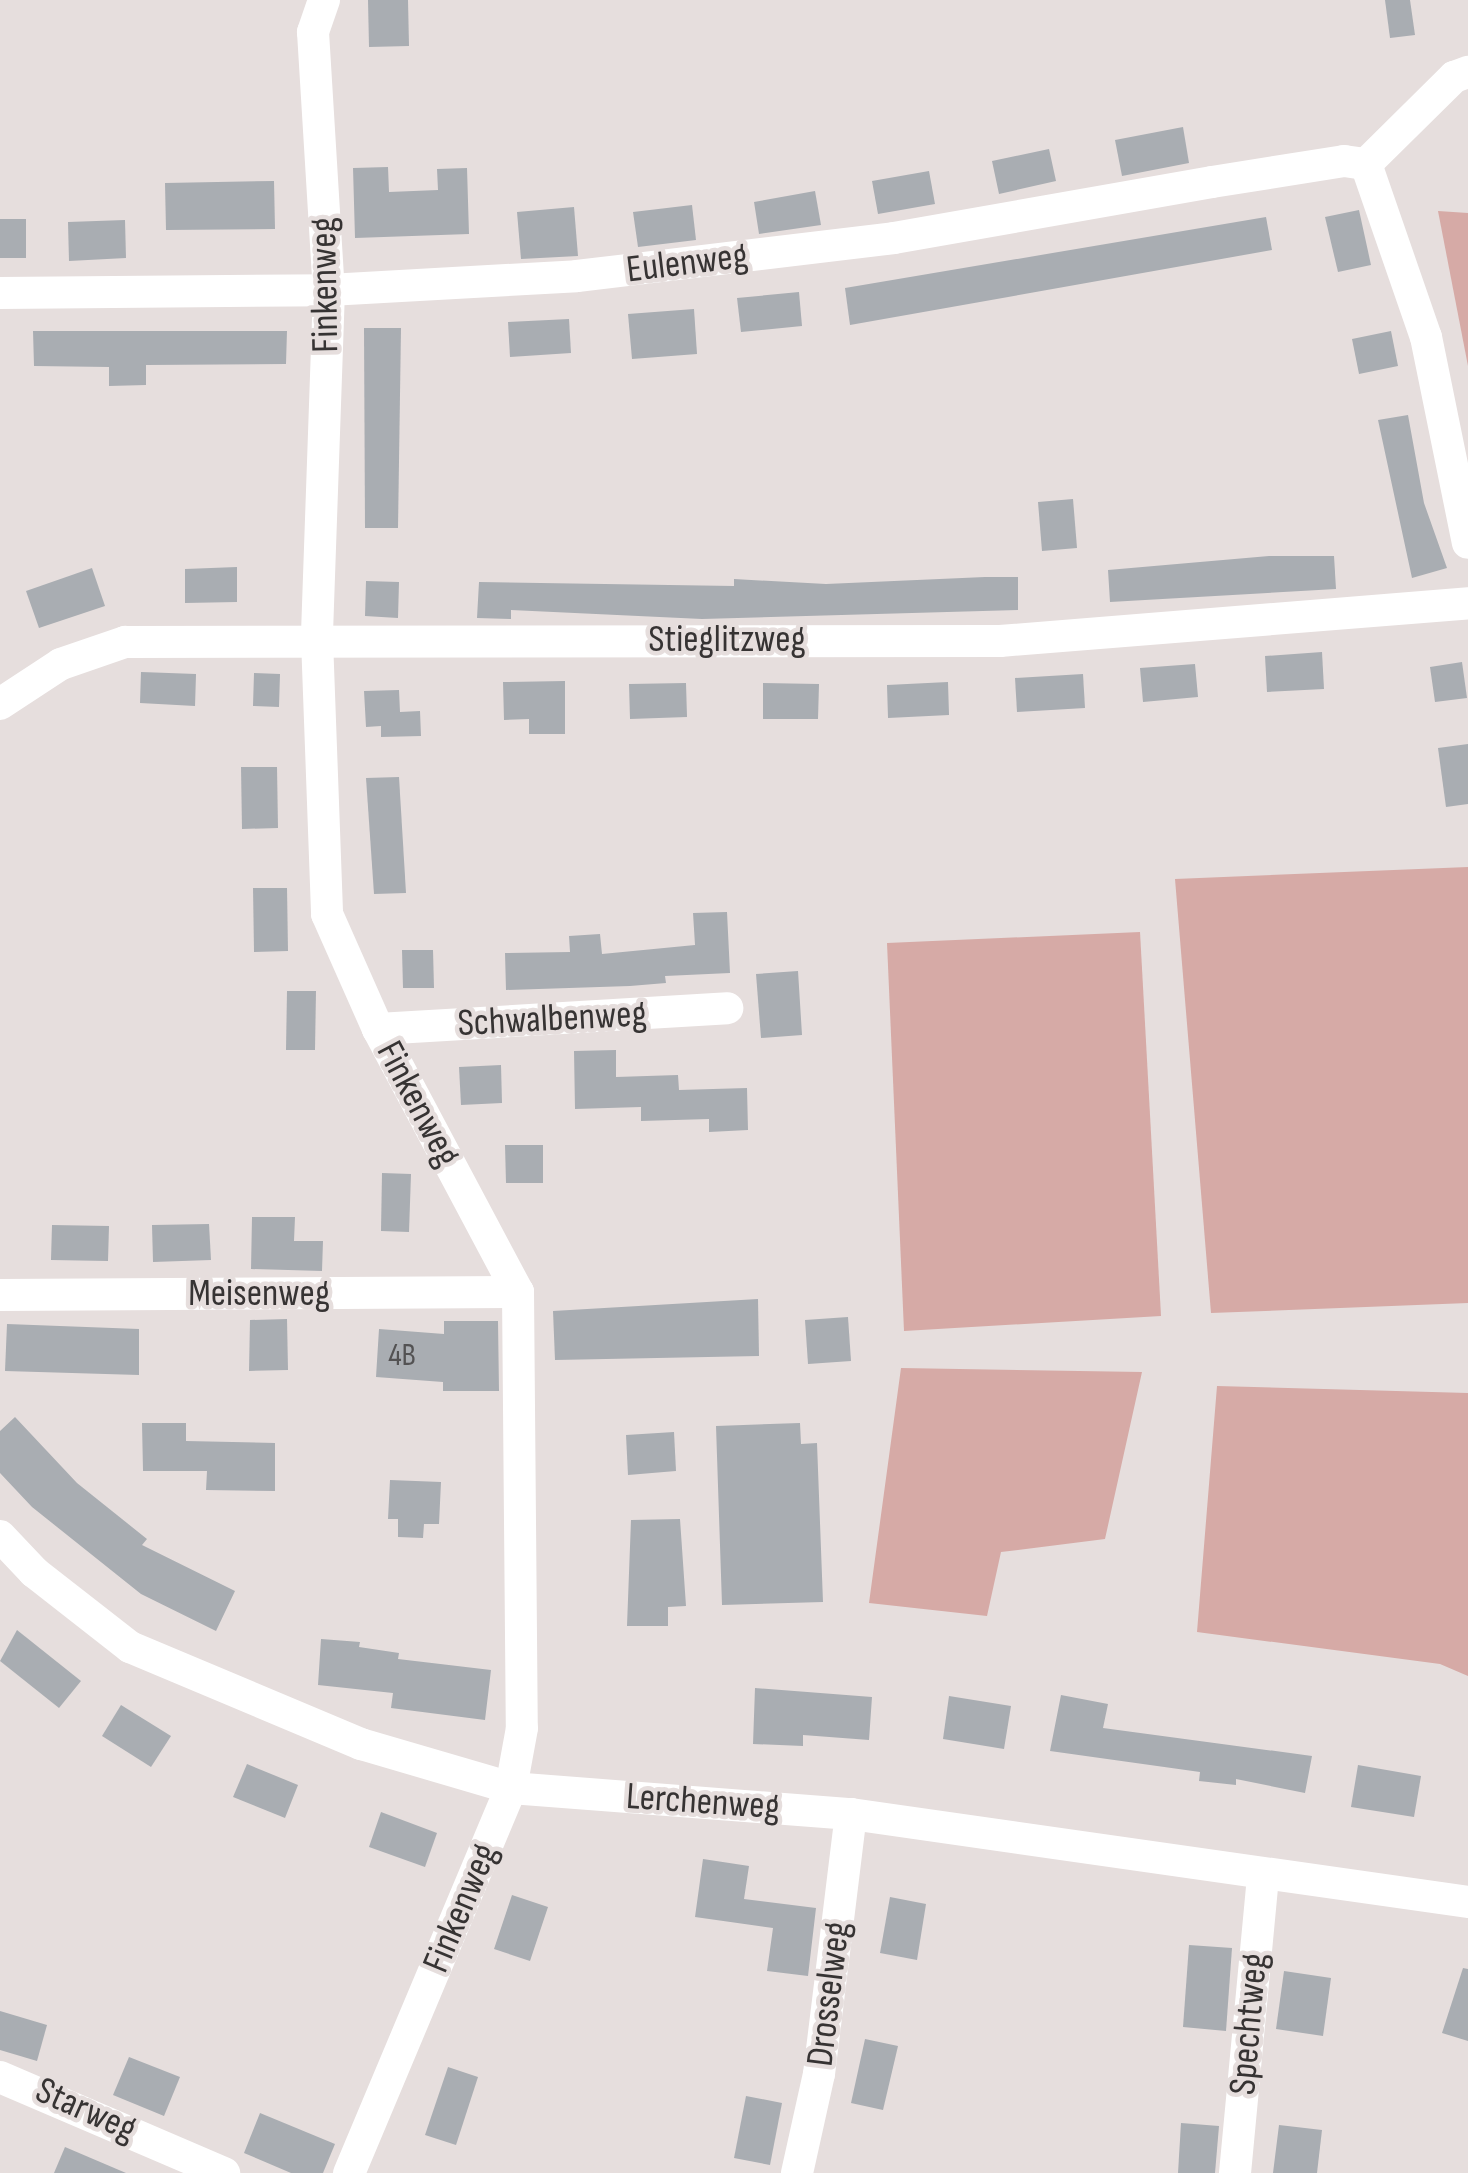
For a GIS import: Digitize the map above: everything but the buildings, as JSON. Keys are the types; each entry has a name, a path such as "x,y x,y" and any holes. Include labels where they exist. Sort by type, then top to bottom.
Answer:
{"street":[{"name":"Finkenweg","path":"324,0 314,32 329,290 317,639 327,914 378,1029 518,1292 522,1728 511,1788 350,2173"},
{"path":"1468,72 1454,77 1366,164 1426,338 1468,542"},
{"name":"Eulenweg","path":"0,293 329,290 576,276 894,238 1268,173 1366,164"},
{"name":"Stieglitzweg","path":"0,704 60,664 125,642 1000,641 1468,603"},
{"name":"Schwalbenweg","path":"378,1029 727,1008"},
{"name":"Meisenweg","path":"0,1295 518,1292"},
{"name":"Lerchenweg","path":"0,1536 34,1572 130,1647 361,1744 511,1788 851,1814 1468,1902"},
{"name":"Drosselweg","path":"798,2173 820,2074 851,1814"},
{"name":"Spechtweg","path":"1235,2173 1263,1875"},
{"name":"Starweg","path":"0,2077 224,2173"}],"shaded area":[{"path":"1438,211 1468,213 1468,366"},
{"path":"1468,867 1468,1303 1211,1313 1175,879"},
{"path":"1140,932 1161,1316 904,1331 887,943"},
{"path":"901,1368 1142,1372 1105,1539 1001,1552 987,1616 869,1603"},
{"path":"1217,1386 1468,1393 1468,1676 1440,1664 1197,1632"}]}
